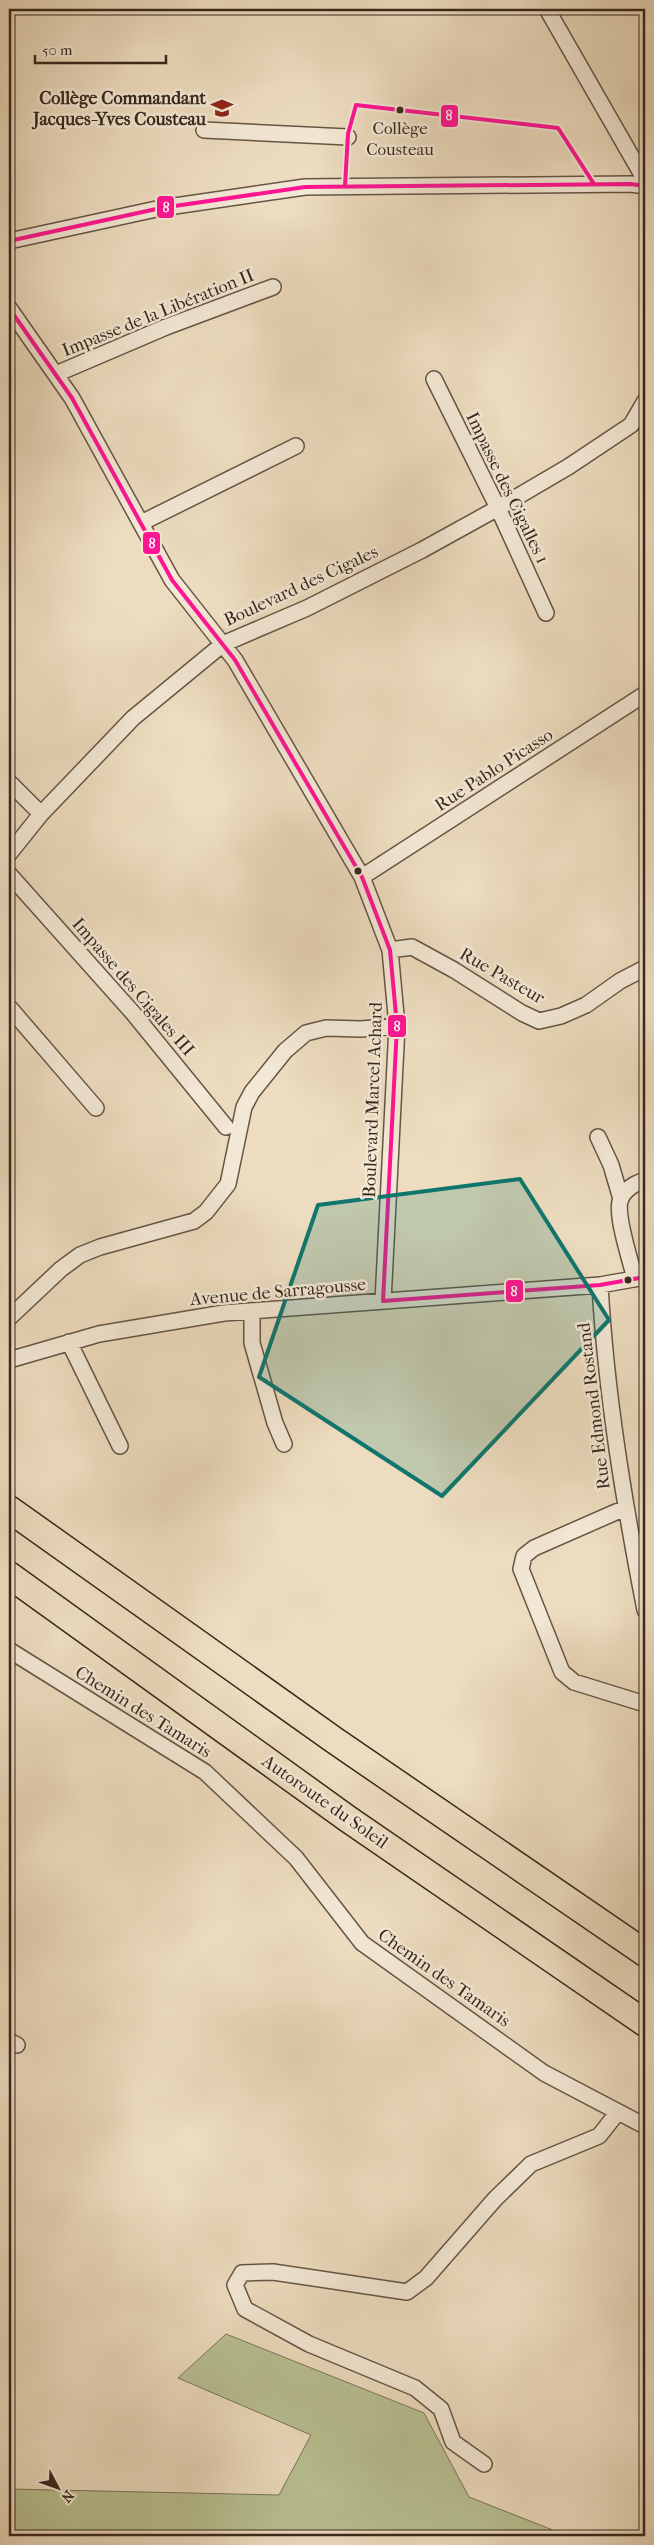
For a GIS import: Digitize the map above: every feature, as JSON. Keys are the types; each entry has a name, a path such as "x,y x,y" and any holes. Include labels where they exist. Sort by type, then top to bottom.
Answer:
{"highway":[{"path":"9,1509 334,1740 645,1953"},
{"name":"Autoroute du Soleil","path":"9,1575 348,1820 645,2023"}],"street":[{"path":"547,9 645,180"},
{"path":"204,130 348,137"},
{"path":"9,241 160,208 305,187 541,183 645,186"},
{"name":"Impasse de la Libération II","path":"56,374 166,327 273,287"},
{"name":"Boulevard Marcel Achard","path":"11,318 56,374 72,398 172,580 235,660 362,877 390,950 397,1026 383,1301"},
{"name":"Impasse des Cigalles 1","path":"434,379 498,508 546,613"},
{"name":"Boulevard des Cigales","path":"9,854 41,814 133,718 223,644 316,603 422,550 498,508 568,467 631,425 645,401"},
{"path":"141,523 296,446"},
{"name":"Rue Pablo Picasso","path":"362,877 645,694"},
{"path":"9,782 41,814"},
{"name":"Impasse des Cigales III","path":"9,874 133,1013 226,1127"},
{"name":"Rue Pasteur","path":"390,950 412,947 440,961 522,1014 539,1021 561,1016 586,1004 620,981 645,968"},
{"path":"9,1007 96,1108"},
{"path":"9,1318 61,1269 80,1255 100,1247 194,1221 206,1212 228,1184 244,1107 252,1092 285,1051 306,1033 326,1028 361,1029 397,1026"},
{"path":"598,1137 611,1165 620,1199 619,1212 640,1278"},
{"path":"620,1199 633,1184 645,1180"},
{"name":"Avenue de Sarragousse","path":"9,1360 100,1334 224,1313 600,1285 640,1278"},
{"name":"Rue Edmond Rostand","path":"600,1285 604,1348 625,1508 645,1610"},
{"path":"252,1311 252,1343 275,1423 284,1444"},
{"path":"69,1342 120,1446"},
{"path":"625,1508 534,1548 524,1556 521,1569 562,1672 574,1682 645,1704"},
{"name":"Chemin des Tamaris","path":"9,1650 205,1772 296,1858 362,1943 544,2073 645,2126"},
{"path":"484,2464 453,2442 441,2409 415,2388 309,2344 245,2309 235,2285 242,2272 273,2272 407,2292 426,2278 495,2199 531,2164 599,2136 618,2112"}],"highlighted area":[{"path":"520,1179 609,1320 442,1496 259,1377 318,1205"}],"green space":[{"path":"226,2334 424,2413 469,2497 568,2536 9,2536 9,2489 279,2495 311,2435 178,2378"}],"transit line":[{"name":"8","path":"345,186 348,134 356,105 558,128 594,184"},
{"name":"8","path":"9,241 161,208 305,187 631,184 645,186"},
{"name":"8","path":"9,308 72,398 172,580 235,660 362,877 390,950 397,1026 383,1301"},
{"name":"8","path":"383,1301 600,1285 645,1277"}],"place":[{"name":"Collège Commandant Jacques-Yves Cousteau","path":"222,108"},
{"name":"Collège Cousteau","path":"400,110"}]}
